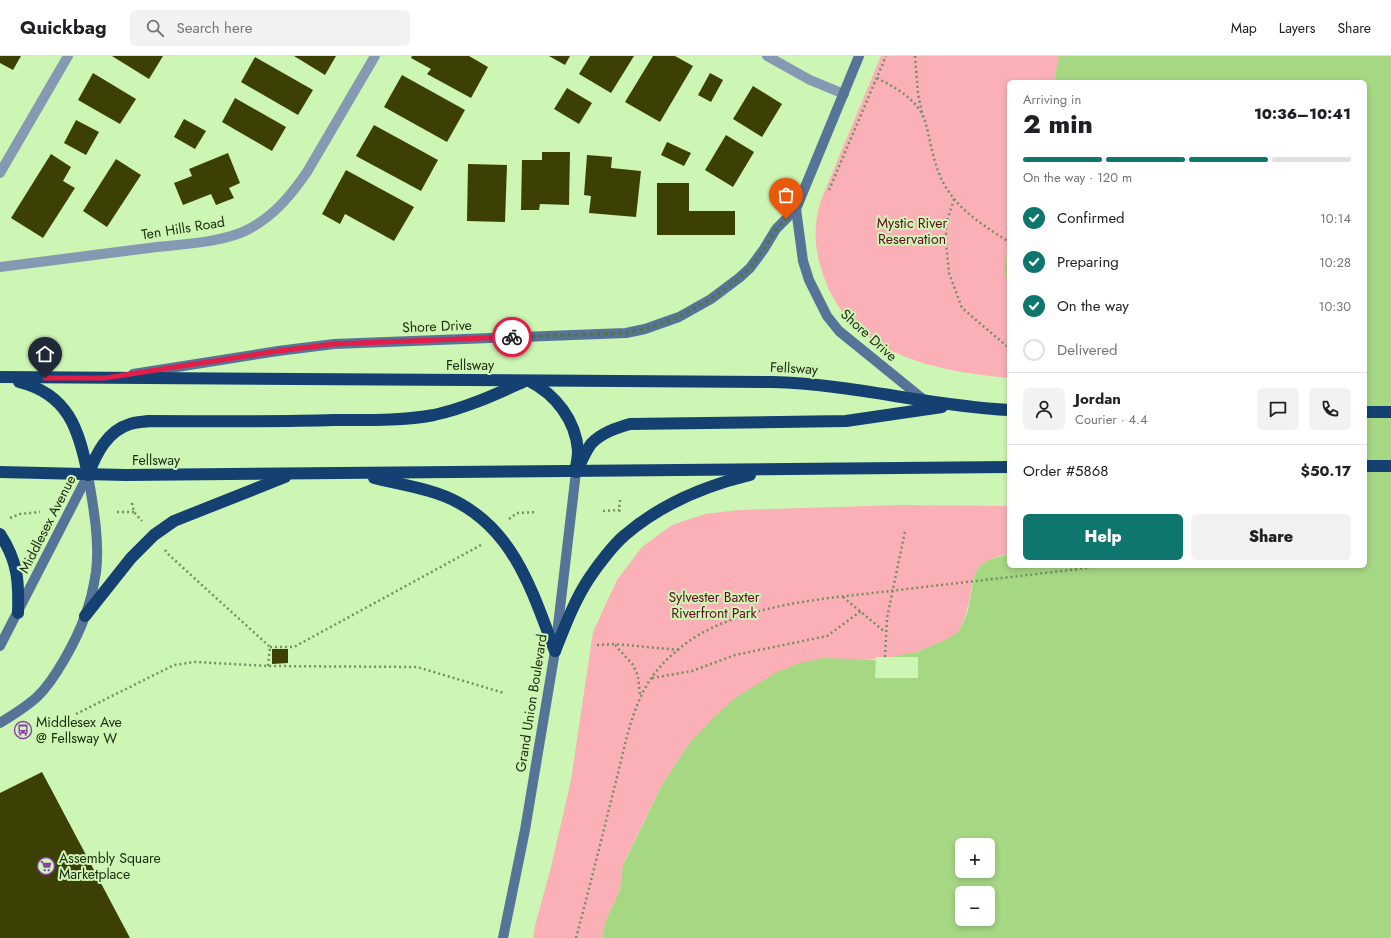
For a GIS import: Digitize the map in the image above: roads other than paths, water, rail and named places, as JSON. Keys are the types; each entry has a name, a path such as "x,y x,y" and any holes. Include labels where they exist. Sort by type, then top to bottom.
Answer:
{"highway":[{"name":"Fellsway","path":"0,378 792,382 1007,410"},
{"path":"0,378 32,385 46,392 59,402 76,428 88,475"},
{"path":"88,475 96,456 105,442 116,431 130,424 149,421 307,421 405,418 434,415 478,402 528,380 541,387 552,396 568,418 574,433 578,451 576,472"},
{"path":"576,472 591,445 599,438 617,428 630,424 846,421 955,404"},
{"path":"1367,412 1391,412"},
{"path":"1367,466 1391,466"},
{"name":"Fellsway","path":"0,472 88,475 358,474 1007,467"},
{"path":"555,651 577,601 590,578 624,536 643,520 693,493 721,482 769,470"},
{"path":"85,616 131,558 154,535 174,521 293,474"},
{"path":"358,474 437,494 458,503 480,516 496,531 516,558 534,595 555,651"},
{"path":"0,534 9,548 16,566 19,589 18,613"}],"street":[{"path":"0,173 68,56"},
{"name":"Ten Hills Road","path":"0,267 209,241 248,230 277,210 295,190 308,172 375,56"},
{"path":"767,56 810,80 844,94"},
{"name":"Shore Drive","path":"105,378 278,351 334,344 626,333 645,329 679,317 711,299 750,268 776,229 796,209 859,56"},
{"name":"Shore Drive","path":"796,209 803,261 812,286 827,316 839,331 924,400"},
{"name":"Grand Union Boulevard","path":"503,938 524,830 555,651 576,472"},
{"name":"Middlesex Avenue","path":"0,646 88,475"},
{"name":"Middlesex Avenue","path":"0,723 20,711 38,695 58,671 85,616 96,571 97,546 93,502 88,475"}],"place":[{"name":"Middlesex Ave @ Fellsway W","path":"23,730"},
{"name":"Assembly Square Marketplace","path":"46,866"}],"park label":[{"name":"Mystic River Reservation","path":"912,232"},
{"name":"Sylvester Baxter Riverfront Park","path":"714,606"}]}
